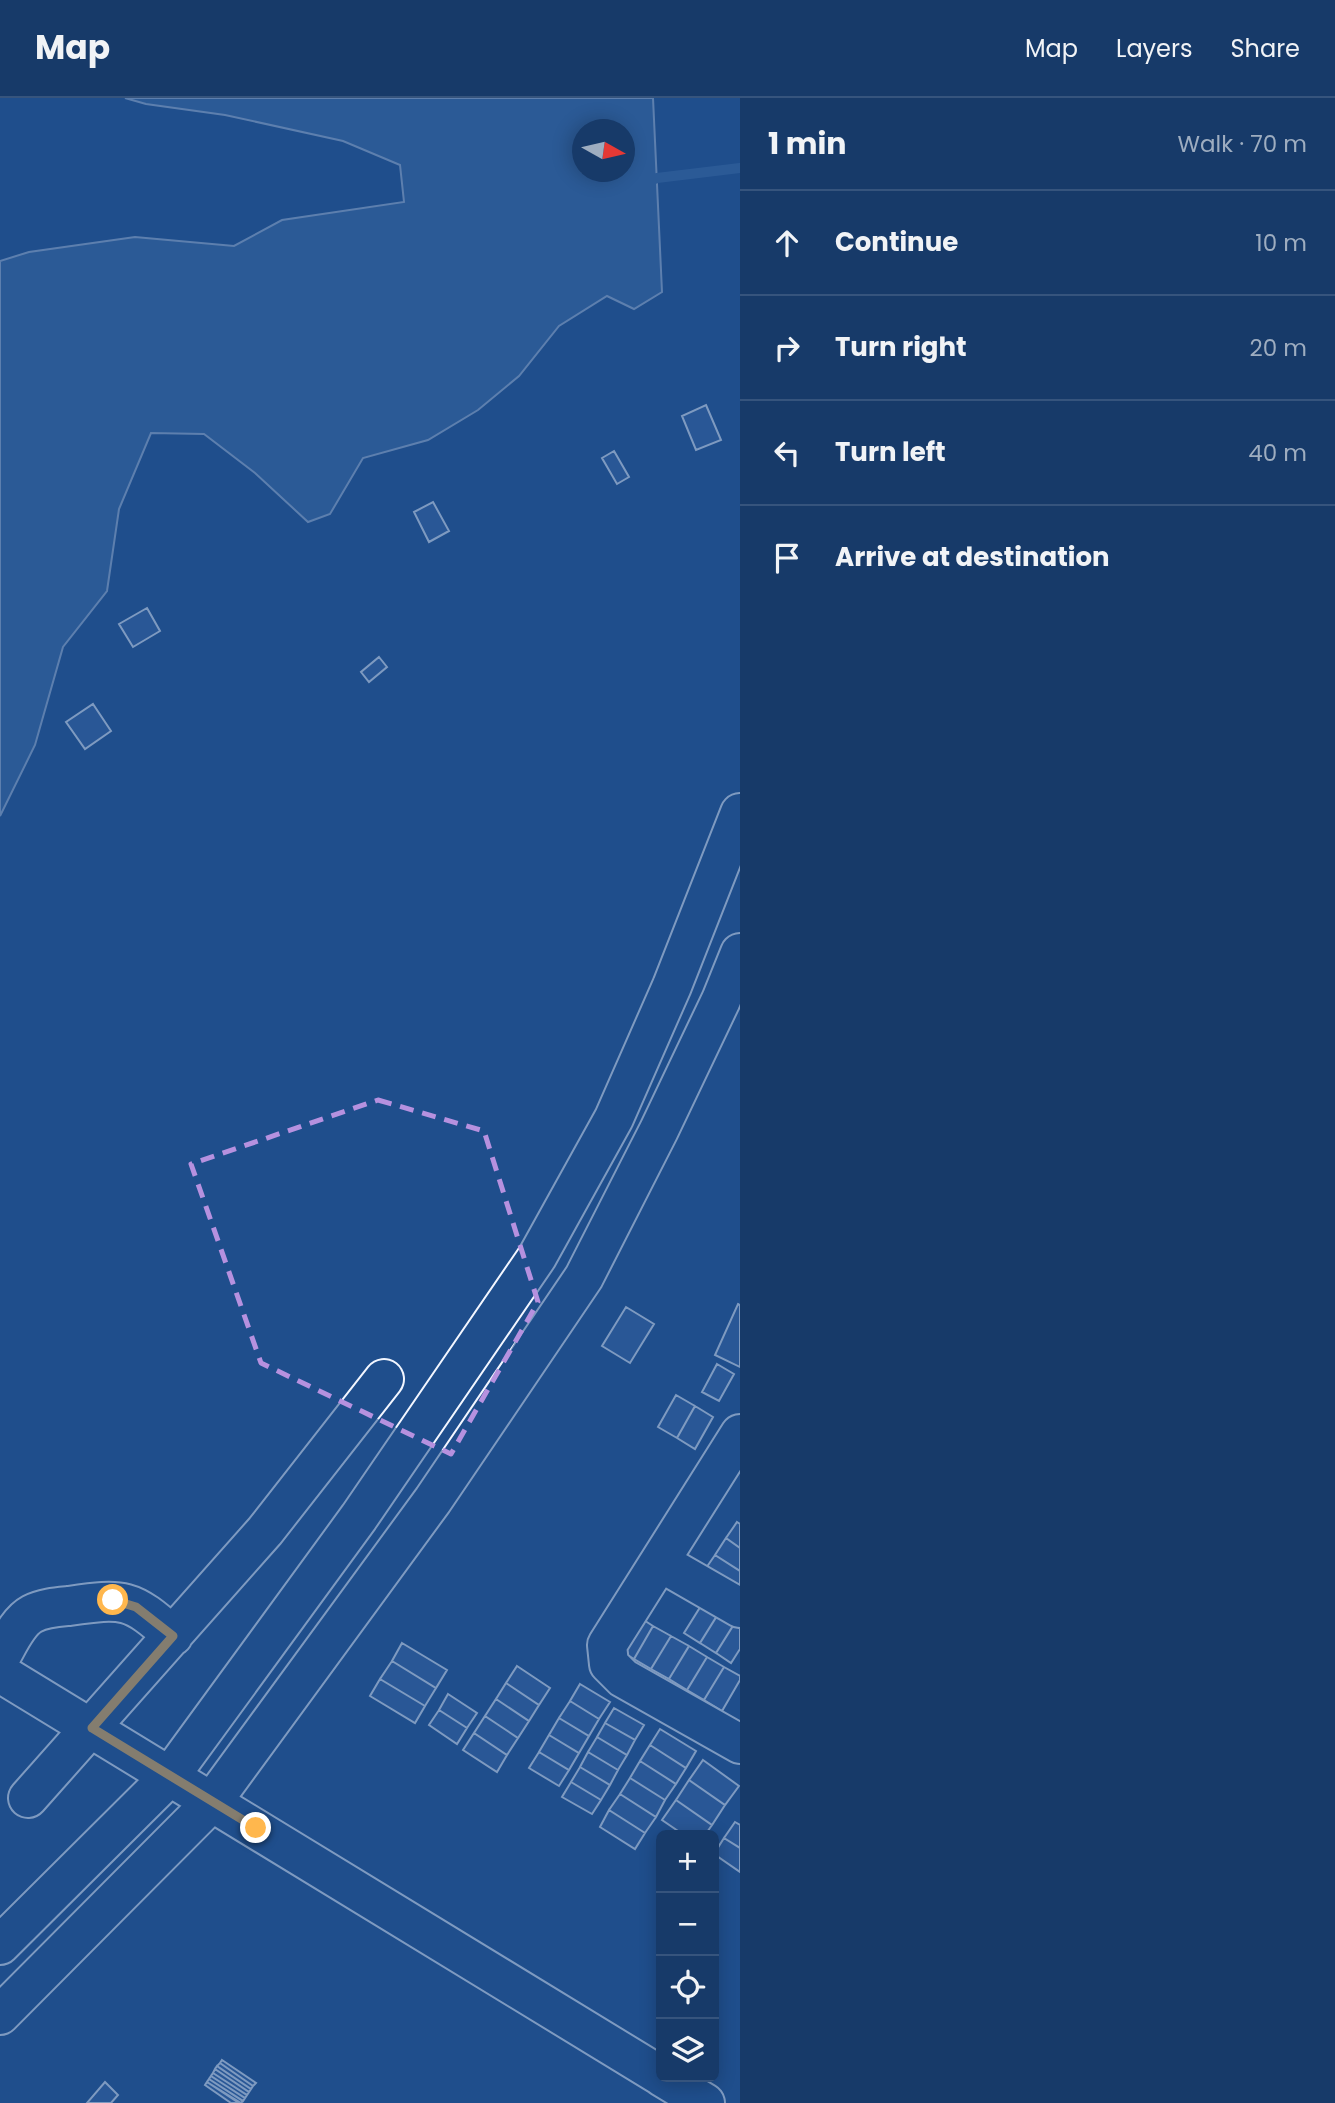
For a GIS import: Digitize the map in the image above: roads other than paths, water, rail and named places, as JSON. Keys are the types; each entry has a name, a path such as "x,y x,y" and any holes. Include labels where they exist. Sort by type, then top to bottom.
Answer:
{"street":[{"path":"0,1944 170,1776 359,1517 537,1257 614,1118 672,986 740,813"},
{"path":"0,2015 212,1802 433,1500 584,1277 660,1130 740,953"},
{"path":"28,1798 265,1531 384,1379"},
{"path":"740,1434 607,1645 610,1664 623,1678 740,1744"},
{"path":"660,1562 740,1608"},
{"path":"0,1658 31,1614 46,1609 105,1601 120,1601 136,1607 173,1636"},
{"path":"0,1673 656,2073"},
{"path":"670,2082 705,2103"}],"water":[{"path":"125,98 653,98 662,292 634,309 607,296 559,326 519,376 478,410 428,440 363,458 330,514 308,522 255,473 204,434 151,433 119,509 107,591 63,647 35,745 0,816 0,261 29,252 135,237 234,246 282,220 404,202 400,165 343,141 225,115 146,104"}],"waterway":[{"path":"644,183 657,178 740,168"}]}
